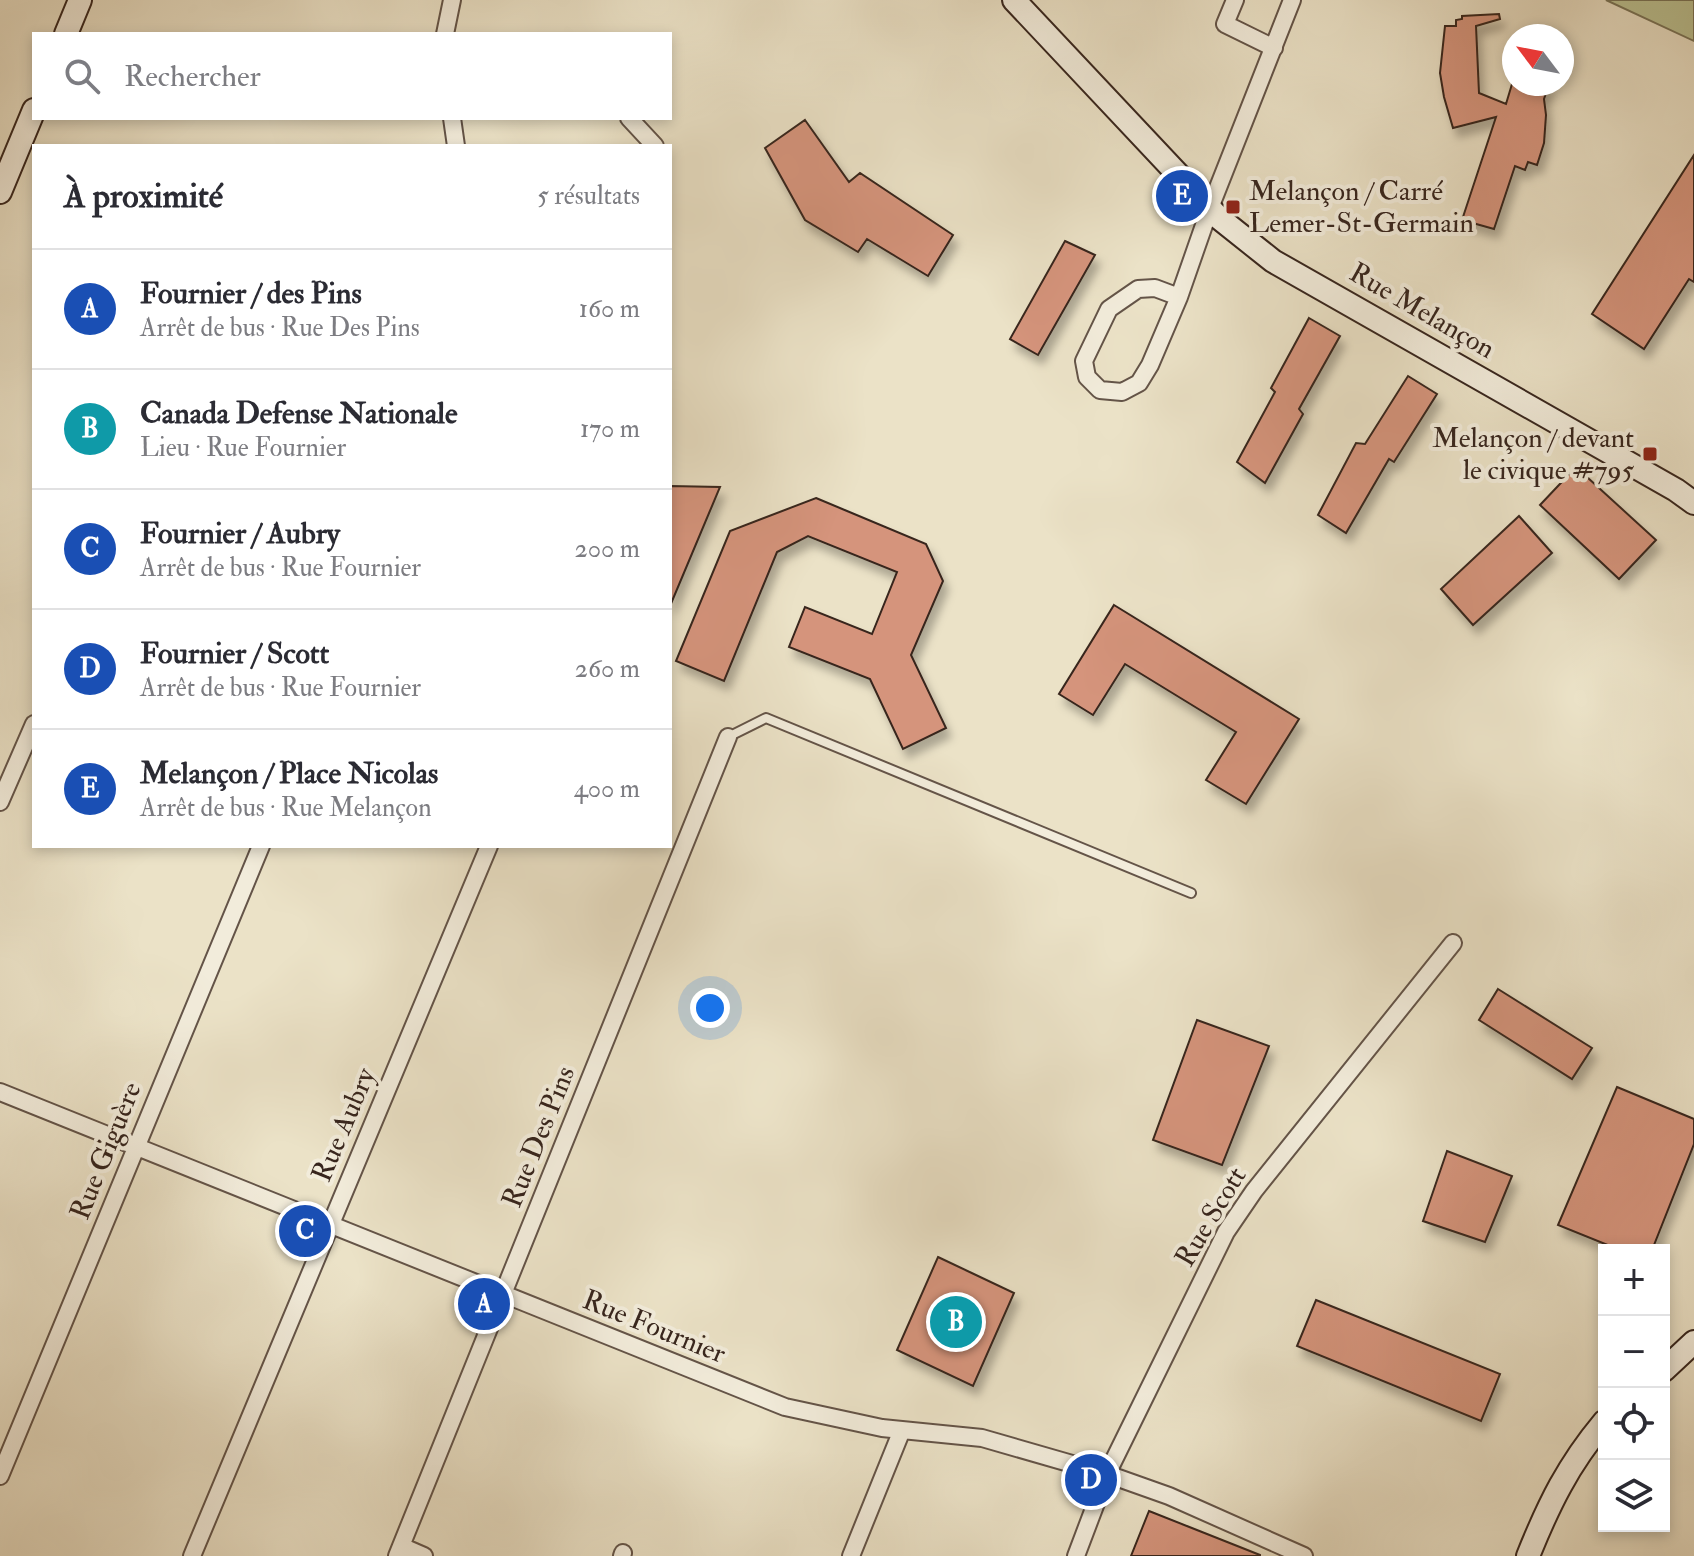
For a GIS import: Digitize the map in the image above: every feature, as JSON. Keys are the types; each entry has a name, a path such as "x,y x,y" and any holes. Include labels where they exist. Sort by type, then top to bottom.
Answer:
{"street":[{"path":"67,32 80,0"},
{"path":"445,32 452,0"},
{"name":"Rue Melançon","path":"1014,0 1210,208 1273,261 1694,503"},
{"path":"1235,0 1225,24 1274,48"},
{"path":"1179,297 1155,288 1138,289 1109,309 1084,361 1087,377 1100,390 1122,392 1139,383 1179,297 1210,208 1292,0"},
{"path":"0,192 5,166 32,114"},
{"path":"452,120 456,144"},
{"path":"631,120 653,144"},
{"path":"0,802 32,729"},
{"name":"Rue Des Pins","path":"399,1551 728,737"},
{"name":"Rue Giguère","path":"0,1476 260,848"},
{"name":"Rue Aubry","path":"192,1556 488,848"},
{"name":"Rue Scott","path":"1076,1556 1107,1474 1226,1232 1254,1191 1453,943"},
{"name":"Rue Fournier","path":"0,1092 785,1407 902,1430 982,1438 1107,1474 1169,1496 1304,1556"},
{"path":"1670,1364 1694,1342"},
{"path":"1528,1556 1560,1482 1598,1429"},
{"path":"851,1556 902,1430"},
{"path":"399,1551 424,1556"}],"lane":[{"path":"728,737 766,718 1191,893"}],"green space":[{"path":"1606,0 1694,0 1694,41"}],"building":[{"path":"1499,14 1500,19 1476,26 1479,93 1506,104 1508,96 1545,96 1544,143 1537,165 1528,162 1525,170 1515,166 1494,229 1462,220 1496,117 1453,128 1440,73 1445,26 1456,26 1456,20 1462,19 1462,16"},
{"path":"805,120 849,182 860,173 953,235 928,276 867,239 858,252 805,220 765,148"},
{"path":"1694,155 1694,282 1689,279 1644,349 1592,314"},
{"path":"1065,241 1095,255 1038,355 1010,339"},
{"path":"1309,318 1340,336 1299,409 1303,414 1265,483 1237,462 1275,392 1271,388"},
{"path":"1408,376 1437,394 1394,462 1389,459 1346,533 1318,515 1356,443 1365,444"},
{"path":"1576,467 1656,540 1619,579 1540,505"},
{"path":"672,486 720,487 672,601"},
{"path":"816,498 926,544 943,581 911,655 946,728 903,749 870,679 789,647 805,607 872,634 897,572 808,536 777,552 724,681 676,661 730,531"},
{"path":"1519,516 1552,553 1473,625 1441,589"},
{"path":"1114,605 1299,719 1246,804 1206,780 1236,732 1125,664 1093,715 1059,694"},
{"path":"1498,989 1592,1048 1572,1079 1479,1020"},
{"path":"1197,1020 1269,1046 1222,1165 1153,1140"},
{"path":"1617,1087 1694,1119 1694,1144 1654,1244 1605,1244 1558,1225"},
{"path":"1447,1151 1512,1176 1485,1242 1423,1221"},
{"path":"938,1257 1014,1293 973,1386 897,1350"},
{"path":"1316,1300 1500,1374 1481,1421 1297,1346"},
{"path":"1149,1511 1260,1555 1260,1556 1131,1556"}],"place":[{"name":"Melançon / Place Nicolas","path":"1182,196"},
{"name":"Melançon / Carré Lemer-St-Germain","path":"1233,207"},
{"name":"Melançon / devant le civique #795","path":"1650,454"},
{"name":"Fournier / Aubry","path":"305,1231"},
{"name":"Fournier / des Pins","path":"484,1304"},
{"name":"Canada Defense Nationale","path":"956,1322"},
{"name":"Fournier / Scott","path":"1091,1480"}]}
